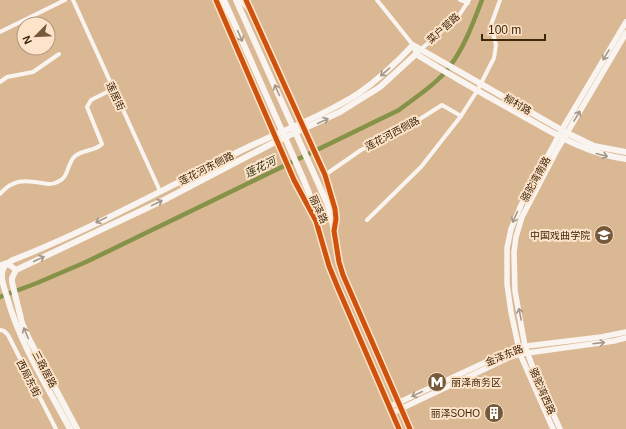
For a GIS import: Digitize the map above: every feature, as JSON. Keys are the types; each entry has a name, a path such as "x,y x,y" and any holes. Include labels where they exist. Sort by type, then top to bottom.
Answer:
{"main road":[{"path":"223,0 226,22"},
{"name":"丽泽路","path":"223,0 289,144 309,193 327,260 399,429"},
{"name":"丽泽路","path":"236,0 314,171 327,203 343,275 410,429"},
{"path":"241,0 251,11"},
{"name":"莲花河东侧路","path":"16,270 164,200 276,138 283,131 334,107 360,92 386,71 414,45"},
{"name":"柳村路","path":"414,45 482,83 563,135 594,146 626,152"},
{"name":"莲花河东侧路","path":"7,263 276,138 298,136 380,87 416,54"},
{"name":"柳村路","path":"416,54 477,91 595,153 626,159"},
{"name":"三路居路","path":"7,263 2,273 3,284 10,309 25,345 70,429"},
{"name":"三路居路","path":"16,270 12,278 12,282 22,322 34,349 77,429"}],"street":[{"path":"0,32 65,0"},
{"name":"莲居街","path":"73,0 160,191"},
{"name":"丽泽路","path":"216,0 294,180 316,221"},
{"name":"丽泽路","path":"246,0 325,175 335,209 336,219 334,231"},
{"path":"377,0 414,45 416,54"},
{"path":"460,0 468,1"},
{"path":"367,220 421,167 461,116 482,83 494,58 496,45 491,24 500,0"},
{"name":"菜户营路","path":"416,54 455,20 468,1"},
{"name":"骆驼湾南路","path":"527,353 515,291 514,252 516,237 522,217 563,135 626,22"},
{"name":"骆驼湾南路","path":"520,354 507,284 506,248 510,229 514,218 563,135 626,33"},
{"path":"0,82 7,77 33,72 59,54"},
{"path":"0,194 8,187 20,181 51,184 57,182 66,174 70,162 76,155 98,148 102,144 87,107 91,100 113,89"},
{"name":"莲花河西侧路","path":"325,175 361,150 409,126 442,105 461,116"},
{"path":"0,265 7,263 16,270"},
{"name":"西局东街","path":"0,330 4,331 8,335 56,429"},
{"name":"金泽东路","path":"400,406 518,347 626,335"},
{"name":"金泽东路","path":"391,410 520,354 614,341 626,335"},
{"name":"骆驼湾西路","path":"527,353 560,429"},
{"name":"骆驼湾西路","path":"520,354 553,429"}],"waterway":[{"name":"莲花河","path":"0,297 86,262 399,110 433,84 450,66 472,26 482,0"}],"cycle path":[{"path":"216,0 294,180 316,221 329,266 399,429"},
{"path":"246,0 325,175 335,209 336,219 334,231 339,262 343,275 410,429"}],"place":[{"name":"中国戏曲学院","path":"604,235"},
{"name":"丽泽商务区","path":"437,382"},
{"name":"丽泽SOHO","path":"494,413"}]}
